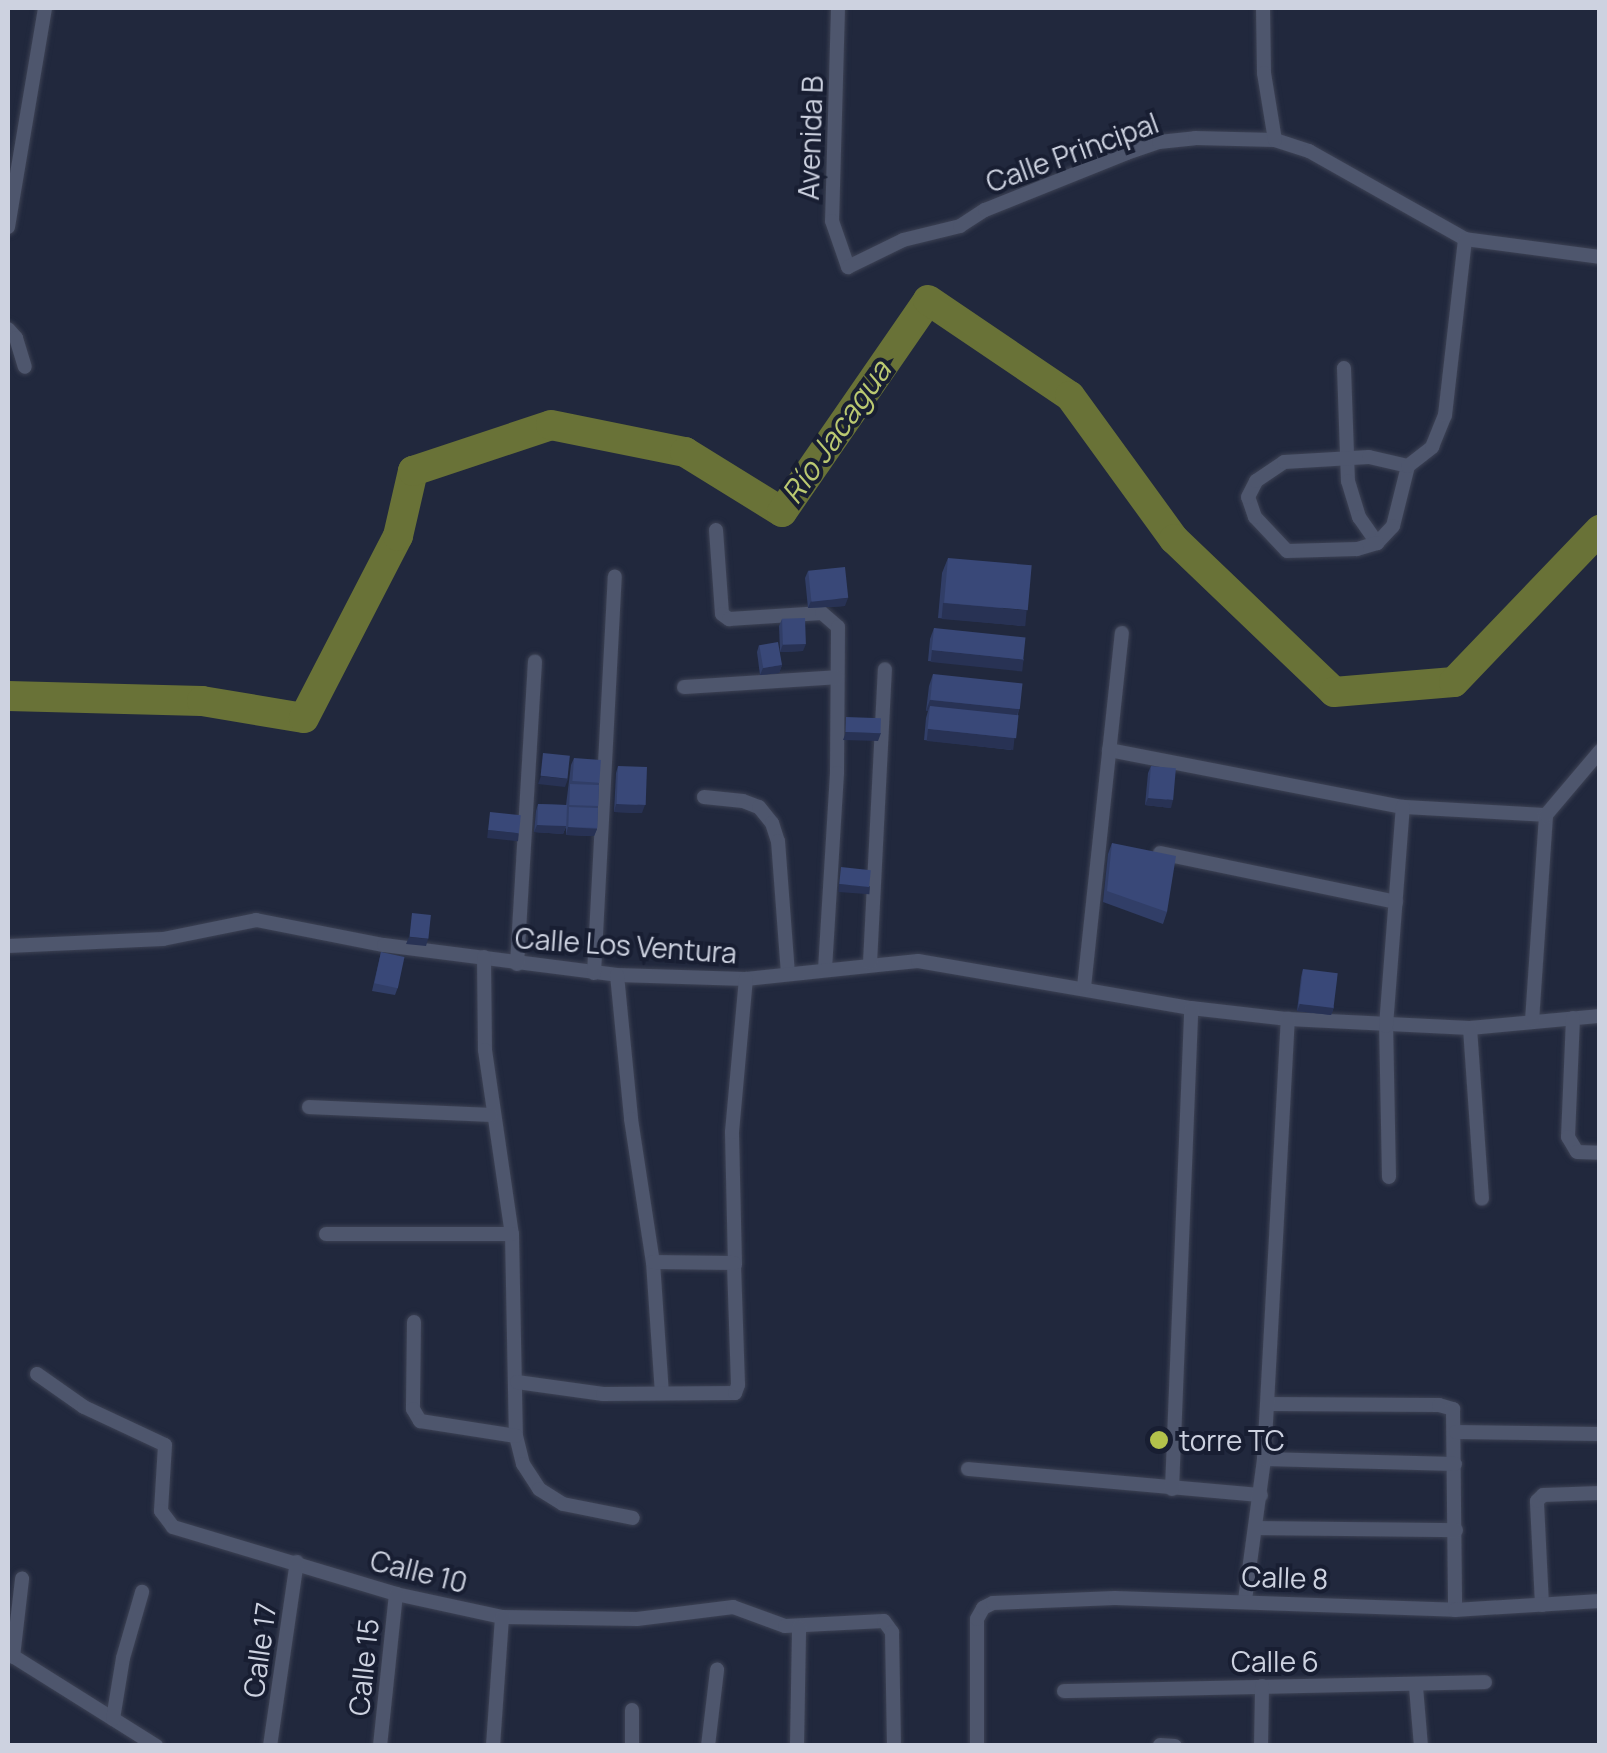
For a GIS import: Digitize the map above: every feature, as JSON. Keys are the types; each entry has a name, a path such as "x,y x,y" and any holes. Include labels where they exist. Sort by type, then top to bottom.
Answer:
{"street":[{"path":"8,227 45,8"},
{"name":"Avenida B","path":"838,8 832,221 848,267"},
{"path":"1263,8 1264,72 1275,140"},
{"name":"Calle Principal","path":"848,267 904,240 960,226 986,210 1159,142 1275,140 1310,151 1465,238 1600,257"},
{"path":"1408,466 1387,459 1348,457 1284,462 1268,470 1248,497 1255,516 1287,551 1336,552 1377,543 1393,526 1408,466 1432,447 1445,415 1465,238"},
{"path":"8,328 16,338 26,367"},
{"path":"1344,368 1353,505 1377,543"},
{"path":"716,530 722,614 729,619 828,615 838,627 838,773 824,968"},
{"path":"594,973 615,577"},
{"path":"1084,987 1122,633"},
{"path":"517,964 535,662"},
{"path":"870,963 885,668"},
{"path":"684,686 837,677"},
{"path":"1110,750 1403,807 1546,816"},
{"path":"1532,1021 1546,816 1600,751"},
{"path":"704,797 743,800 759,808 772,823 778,841 788,974"},
{"path":"1388,1177 1386,1026 1403,807"},
{"path":"1100,842 1118,845"},
{"path":"1136,848 1396,902"},
{"name":"Calle Los Ventura","path":"8,946 162,939 256,920 384,946 617,975 746,979 870,963 947,964 1191,1008 1288,1019 1470,1028 1600,1016"},
{"path":"484,957 485,1050 491,1115 512,1234 516,1436 523,1464 538,1488 563,1504 633,1518"},
{"path":"617,975 631,1118 654,1262 662,1393"},
{"path":"517,1382 603,1394 732,1395 738,1390 732,1132 746,979"},
{"path":"1172,1489 1191,1008"},
{"path":"1573,1018 1568,1137 1577,1152 1600,1154"},
{"path":"1245,1600 1258,1528 1264,1459 1288,1019"},
{"path":"1470,1028 1482,1199"},
{"path":"309,1107 491,1115"},
{"path":"326,1234 512,1234"},
{"path":"654,1262 730,1260 735,1265"},
{"path":"414,1322 413,1410 420,1421 516,1436"},
{"name":"Calle 10","path":"38,1374 84,1407 164,1444 161,1511 172,1527 396,1594 502,1617 637,1619 733,1607 800,1626 888,1623 892,1632 894,1746"},
{"path":"1268,1404 1444,1406 1456,1415 1455,1610"},
{"path":"1456,1432 1600,1434"},
{"path":"1264,1459 1455,1464"},
{"path":"968,1470 1261,1495"},
{"path":"1542,1604 1537,1501 1542,1495 1600,1493"},
{"path":"1258,1528 1456,1530"},
{"name":"Calle 17","path":"270,1746 297,1562"},
{"path":"22,1579 10,1655 156,1746"},
{"path":"113,1719 122,1658 142,1592"},
{"name":"Calle 15","path":"380,1746 396,1594"},
{"name":"Calle 8","path":"977,1746 977,1619 988,1604 1245,1600 1455,1610 1600,1601"},
{"path":"493,1746 502,1617"},
{"path":"796,1746 800,1626"},
{"path":"708,1746 717,1670"},
{"name":"Calle 6","path":"1064,1691 1416,1687 1485,1682"},
{"path":"1261,1746 1262,1686"},
{"path":"1416,1687 1421,1746"},
{"path":"632,1710 632,1746"},
{"path":"1160,1745 1175,1746"}],"building":[{"path":"948,558 1032,565 1028,610 944,603"},
{"path":"845,567 848,598 811,602 808,571"},
{"path":"805,618 806,644 783,645 782,619"},
{"path":"934,628 1025,638 1023,659 932,650"},
{"path":"778,642 782,665 763,668 759,645"},
{"path":"933,674 1023,683 1020,709 930,700"},
{"path":"930,706 1019,715 1016,738 928,729"},
{"path":"846,717 881,718 880,733 845,732"},
{"path":"543,753 570,756 567,779 541,776"},
{"path":"574,758 601,760 599,783 572,781"},
{"path":"618,766 647,767 646,805 617,804"},
{"path":"1151,766 1176,768 1173,800 1148,798"},
{"path":"570,784 599,785 598,806 569,805"},
{"path":"538,804 567,805 566,826 537,825"},
{"path":"569,807 598,808 597,828 568,827"},
{"path":"490,812 521,815 519,833 488,830"},
{"path":"1112,843 1176,856 1167,912 1107,891"},
{"path":"841,867 871,870 869,887 839,884"},
{"path":"412,913 431,915 428,939 409,937"},
{"path":"381,952 404,957 398,988 374,983"},
{"path":"1303,969 1338,973 1333,1008 1299,1004"}],"waterway":[{"name":"Río Jacagua","path":"8,696 202,701 304,718 398,536 413,471 551,425 685,452 782,512 928,300 1070,396 1174,539 1334,692 1454,682 1600,530"}],"place":[{"name":"torre TC","path":"1159,1440"}]}
